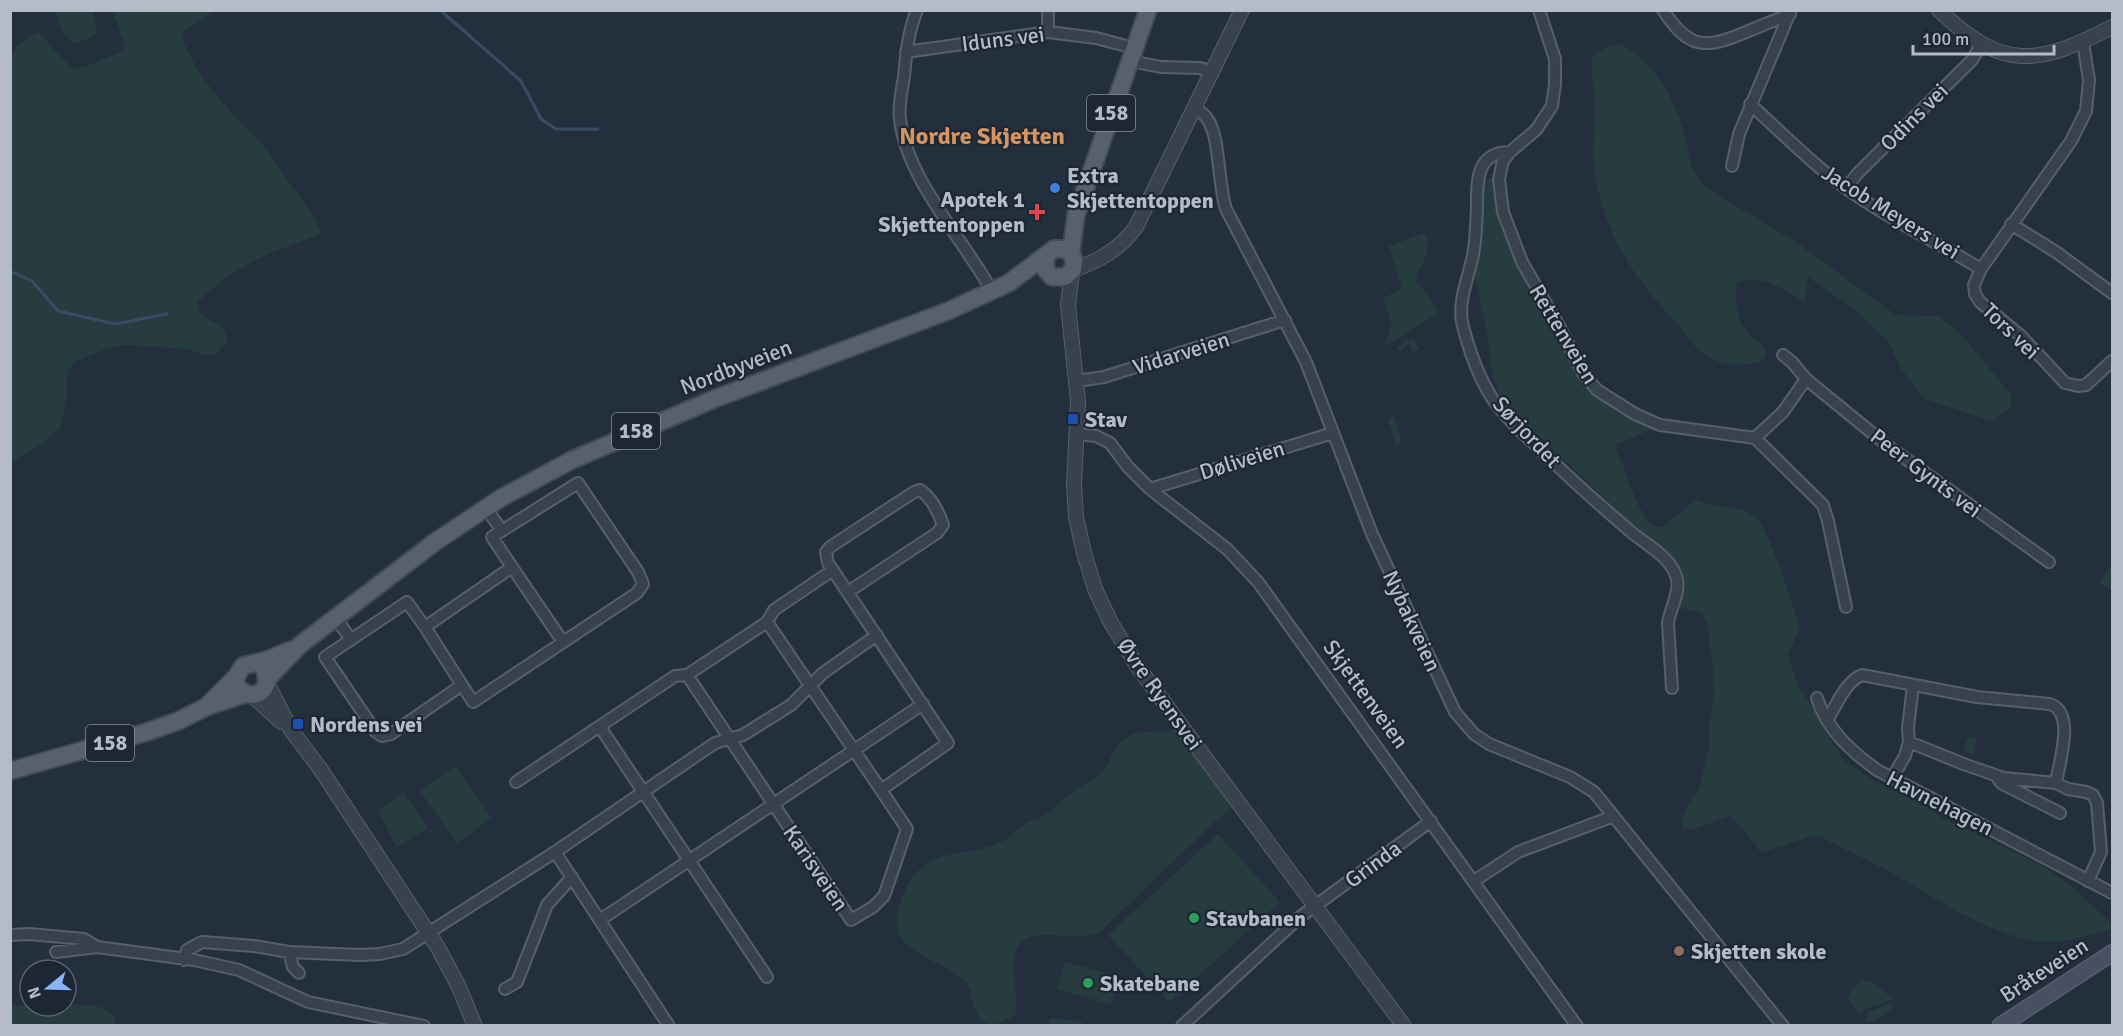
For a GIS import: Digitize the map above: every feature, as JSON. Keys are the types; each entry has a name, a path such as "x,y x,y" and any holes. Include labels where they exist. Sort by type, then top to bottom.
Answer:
{"main road":[{"name":"158","path":"1066,268 1076,215 1148,10"},
{"name":"158","path":"1050,253 1076,215"},
{"path":"1064,249 1066,268 1045,269 1050,253 1064,249"},
{"name":"Nordbyveien","path":"1009,283 1050,253"},
{"name":"Nordbyveien","path":"10,771 147,732 178,721 206,707 263,690 267,681 300,645 435,542 486,508 564,464 619,438 793,368 927,320 1009,283 1066,268"},
{"name":"Nordbyveien","path":"206,707 236,677 243,666 256,664 300,645"},
{"path":"256,664 265,671 267,681"},
{"path":"236,677 237,685 248,695"},
{"name":"Bråteveien","path":"2000,1026 2112,952"}],"street":[{"path":"917,10 906,52 900,118 911,160 936,204 992,291"},
{"path":"1048,10 1048,32"},
{"path":"1066,268 1101,258 1119,247 1136,226 1242,10"},
{"name":"Rettenveien","path":"1539,10 1555,59 1552,106 1536,130 1503,161 1499,178 1499,190 1506,222 1522,262 1590,384 1597,390 1635,414 1660,425 1755,438"},
{"path":"1663,10 1685,36 1710,44 1726,40 1791,12"},
{"path":"1939,10 1981,45 2006,54 2032,56 2058,52 2112,27"},
{"path":"1731,165 1738,134 1791,12"},
{"name":"Iduns vei","path":"906,52 1048,32 1096,38 1161,67 1200,68 1212,72"},
{"name":"Tors vei","path":"2083,42 2089,80 2086,111 2071,141 2011,224 1981,269 1974,285 1975,294 1980,302 2021,336 2065,382 2078,386 2086,385 2112,360"},
{"name":"Odins vei","path":"1846,188 1857,173 1972,60 1981,45"},
{"name":"Jacob Meyers vei","path":"1750,104 1815,164 1846,188 1981,269"},
{"name":"Nybakveien","path":"1194,107 1205,115 1213,131 1220,186 1226,209 1306,362 1372,534 1455,712 1474,734 1489,744 1570,777 1594,792 1783,1026"},
{"name":"Sørjordet","path":"1510,152 1500,152 1489,157 1479,173 1474,252 1461,308 1466,335 1481,378 1502,411 1592,499 1635,536 1658,552 1673,570 1677,581 1677,592 1668,624 1672,688"},
{"path":"2011,224 2056,252 2112,293"},
{"name":"Øvre Ryensvei","path":"1066,268 1077,381 1074,485 1076,517 1087,567 1104,610 1137,666 1404,1026"},
{"name":"Vidarveien","path":"1077,381 1104,377 1285,320"},
{"name":"Peer Gynts vei","path":"1783,355 1792,362 1806,380 1888,446 2049,562"},
{"path":"1806,380 1783,411 1755,438 1823,506 1846,607"},
{"name":"Døliveien","path":"1150,489 1333,433"},
{"name":"Skjettenveien","path":"1077,434 1096,436 1107,441 1150,489 1227,549 1258,582 1577,1026"},
{"path":"462,685 391,734 382,735 376,732 325,657 407,602 424,627 462,685 473,702 638,593 643,584 638,572 578,483 492,537 563,642"},
{"path":"848,592 937,533 943,525 925,494 920,490 826,552 826,557 833,570 948,743 881,790"},
{"path":"486,508 502,531"},
{"path":"424,627 512,567"},
{"path":"516,782 675,676 687,675 766,622 774,610 833,570"},
{"path":"336,618 351,640"},
{"name":"Karisveien","path":"687,675 851,920 873,907 884,896 907,829 766,622"},
{"path":"184,960 187,950 202,942 254,946 289,952 372,955 403,949 555,852 715,743 743,735 791,705 823,673 877,635"},
{"path":"1827,720 1849,685 1862,675 1977,697 2056,706 2061,711 2065,725 2056,783"},
{"path":"267,681 291,730 429,933 458,985 475,1026"},
{"path":"1892,778 1910,742 1908,728 1913,684"},
{"path":"248,695 291,730"},
{"name":"Havnehagen","path":"1817,698 1827,720 1853,752 1892,778 2112,893"},
{"name":"Karisveien","path":"600,920 923,704"},
{"path":"600,727 767,977"},
{"name":"Havnehagen","path":"1910,742 2004,778 2056,783 2068,789 2093,795 2097,803 2101,852 2088,880"},
{"name":"Havnehagen","path":"1995,775 2001,783 2060,813"},
{"path":"1474,880 1518,852 1614,816"},
{"name":"Grinda","path":"1182,1026 1300,917 1431,821"},
{"path":"555,852 669,1026"},
{"path":"505,989 517,982 547,905 572,877"},
{"path":"10,935 29,934 84,939 97,948"},
{"path":"56,952 97,948 194,960 239,970 308,1002 424,1026"},
{"path":"289,952 293,967 299,977 295,995"}],"green space":[{"path":"55,11 93,11 97,32 90,38 74,44 62,31"},
{"path":"112,11 214,11 185,31 182,38 189,53 214,92 270,155 308,208 321,233 249,264 198,301 198,310 206,318 224,328 228,340 217,353 208,356 186,349 124,345 106,349 74,362 68,372 65,409 60,428 42,444 11,463 11,55 19,44 38,32 72,69 90,65 125,50"},
{"path":"1620,44 1644,61 1671,98 1682,126 1690,160 1705,187 1796,242 1896,315 1939,316 1962,335 2012,396 2010,409 1991,421 1924,399 1900,367 1888,341 1854,309 1808,277 1805,302 1772,284 1755,280 1737,282 1739,318 1746,331 1765,350 1767,354 1763,361 1743,365 1729,364 1716,361 1699,350 1635,273 1616,241 1602,206 1594,164 1595,99 1592,64 1597,52"},
{"path":"1492,177 1496,195 1515,242 1579,355 1591,372 1624,407 1653,429 1615,445 1638,505 1651,525 1662,527 1696,500 1748,512 1760,524 1774,551 1800,627 1788,655 1798,687 1844,760 1871,779 1925,805 1943,818 2043,866 2069,884 2112,924 2112,929 2075,939 2056,941 2019,938 1962,914 1883,868 1819,836 1808,837 1761,853 1745,831 1730,816 1694,829 1684,829 1681,823 1688,804 1699,789 1709,749 1709,725 1714,694 1707,624 1702,612 1680,608 1671,568 1588,482 1509,409 1500,395 1493,377 1488,338 1472,262 1477,193 1484,181"},
{"path":"1425,233 1427,254 1416,282 1427,294 1438,313 1384,347 1392,323 1383,298 1402,289 1389,246"},
{"path":"1413,339 1419,349 1413,353 1408,344 1400,351 1397,348 1407,340"},
{"path":"1393,416 1402,442 1396,445 1388,420"},
{"path":"2112,563 2112,591 2099,583"},
{"path":"1178,730 1241,800 1210,826 1099,933 1080,937 1042,935 1025,939 1015,953 1015,1015 1000,1023 993,1024 983,1021 975,1010 970,989 964,980 919,953 901,938 897,929 898,914 911,879 931,861 1000,842 1023,825 1043,816 1072,792 1099,775 1117,747 1129,736"},
{"path":"1969,736 1977,739 1973,755 1963,751"},
{"path":"455,766 492,818 457,843 420,791"},
{"path":"404,792 428,828 397,847 378,811"},
{"name":"Stavbanen","path":"1218,834 1280,902 1170,1002 1108,935"},
{"name":"Skatebane","path":"1065,962 1119,976 1111,1005 1057,989"},
{"path":"1861,980 1871,982 1894,999 1863,1010 1860,1016 1847,997"},
{"path":"1892,1003 1892,1009 1873,1022 1865,1020 1868,1012"},
{"path":"78,1005 93,1006 104,1009 112,1015 115,1025 11,1025 11,1006 18,1006 18,1018 78,1018"},
{"path":"1050,1018 1082,1021 1081,1025 1048,1025"}],"waterway":[{"path":"440,10 521,81 541,119 556,129 598,129"},
{"path":"10,271 32,281 58,311 115,324 167,314"}],"place":[{"name":"Extra Skjettentoppen","path":"1055,188"},
{"name":"Apotek 1 Skjettentoppen","path":"1037,212"},
{"name":"Stav","path":"1073,419"},
{"name":"Nordens vei","path":"298,724"},
{"name":"Stavbanen","path":"1194,918"},
{"name":"Skjetten skole","path":"1679,951"},
{"name":"Skatebane","path":"1088,983"}],"district":[{"name":"Nordre Skjetten","path":"982,136"}]}
